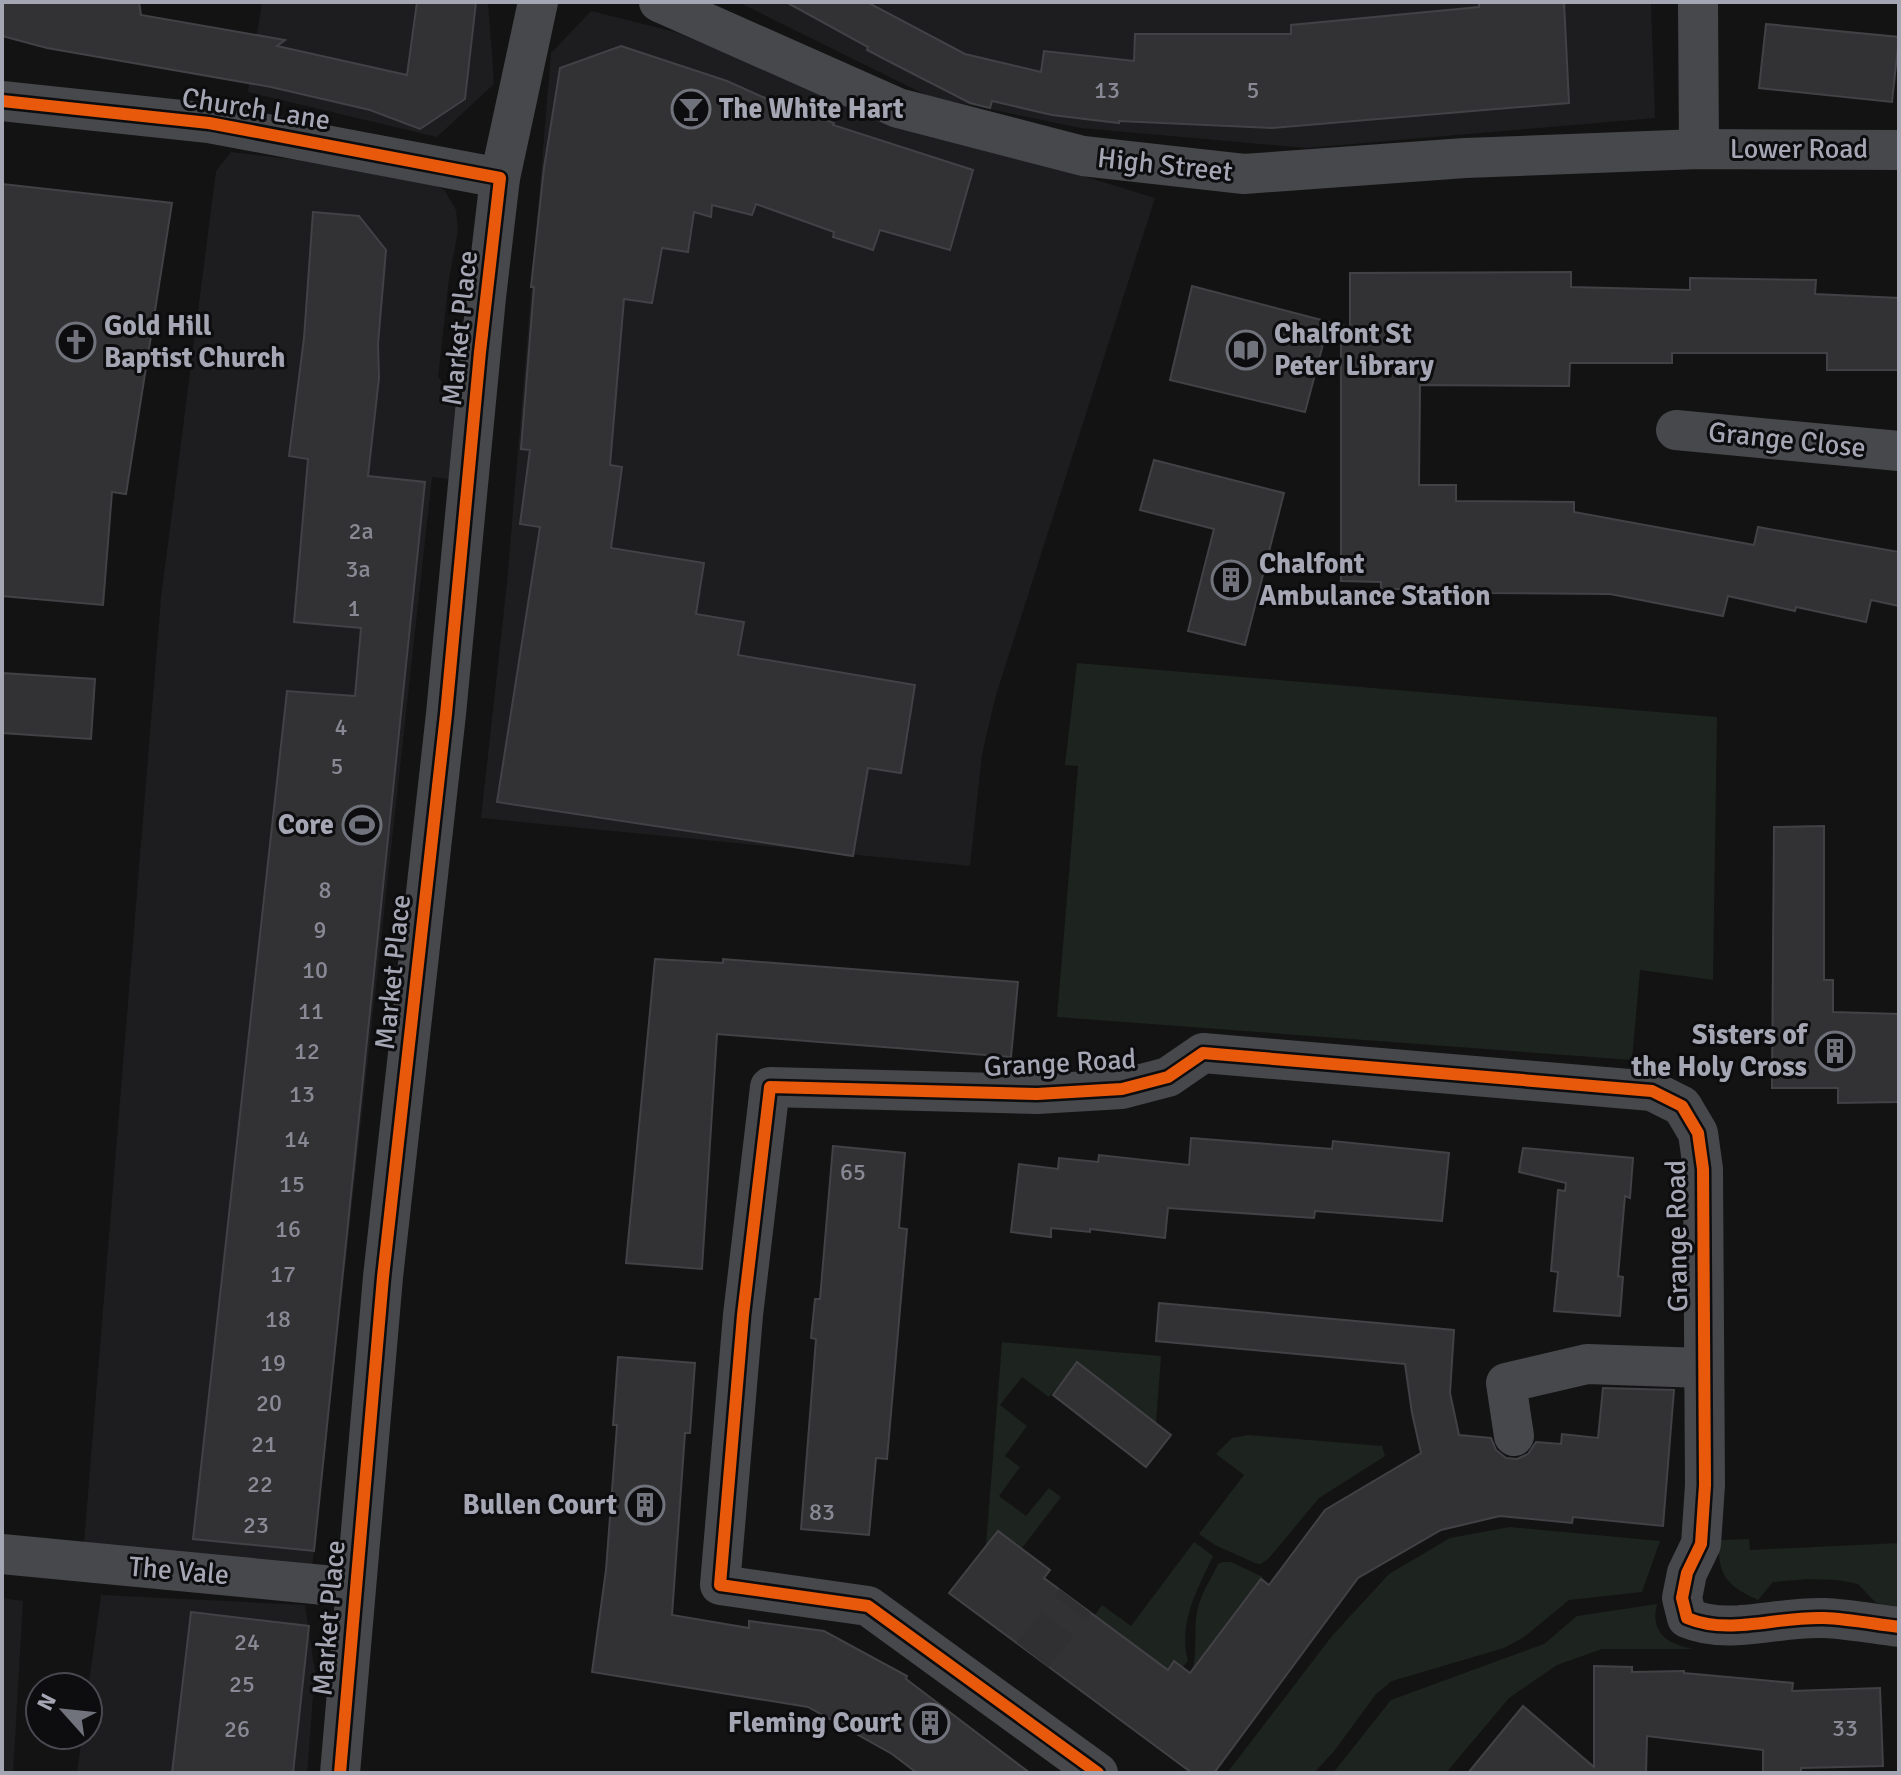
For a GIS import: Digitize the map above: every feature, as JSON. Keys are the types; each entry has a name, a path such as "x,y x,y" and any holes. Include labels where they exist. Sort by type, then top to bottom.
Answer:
{"street":[{"path":"500,178 538,2"},
{"name":"High Street","path":"659,2 898,108 1083,156 1244,174 1465,158 1699,149"},
{"path":"1698,2 1699,149"},
{"name":"Church Lane","path":"2,101 209,123 500,178"},
{"name":"Lower Road","path":"1699,149 1899,150"},
{"name":"Market Place","path":"340,1773 383,1277 448,699 480,352 500,178"},
{"name":"Grange Close","path":"1676,430 1899,451"},
{"name":"Grange Road","path":"1098,1773 868,1606 720,1585 743,1315 770,1087 1037,1094 1122,1089 1168,1077 1203,1053 1652,1091 1682,1106 1698,1133 1703,1169 1705,1485 1701,1544 1687,1573 1682,1598 1687,1618 1703,1625 1725,1628 1774,1620 1824,1618 1899,1627"},
{"path":"1514,1436 1506,1383 1587,1364 1703,1368"},
{"name":"The Vale","path":"2,1554 355,1588"}],"shaded area":[{"path":"262,2 488,2 494,84 437,137 248,92"},
{"path":"738,2 1651,2 1655,118 1307,148 1081,128 930,97"},
{"path":"591,11 675,32 888,116 1155,198 996,695 982,754 970,866 481,818 507,583 551,53"},
{"path":"231,152 366,168 429,181 445,191 456,210 458,231 449,279 438,377 456,397 449,479 432,477 312,1568 84,1543 161,598 216,171"},
{"path":"1077,663 1717,717 1713,980 1640,970 1632,1060 1057,1017 1078,766 1065,765"},
{"path":"1002,1342 1161,1356 1156,1423 1078,1362 1049,1397 1022,1377 1000,1405 1027,1426 1005,1456 1020,1467 999,1496 1026,1516 1049,1488 1061,1497 1022,1548 998,1531 986,1545"},
{"path":"1248,1435 1382,1446 1385,1456 1319,1498 1261,1564 1215,1545 1199,1534 1244,1475 1216,1454 1232,1438"},
{"path":"1510,1527 1660,1541 1642,1592 1569,1600 1524,1637 1504,1648 1392,1681 1376,1694 1314,1773 1227,1773 1332,1636 1389,1574 1450,1538"},
{"path":"1749,1539 1750,1550 1899,1543 1899,1607 1876,1603 1858,1584 1838,1580 1773,1582 1758,1600 1739,1590 1726,1578 1720,1562 1719,1540"},
{"path":"1194,1542 1213,1556 1187,1620 1188,1661 1183,1667 1174,1661 1168,1670 1095,1615 1102,1605 1131,1626"},
{"path":"1231,1562 1263,1577 1191,1672 1195,1659 1199,1604 1218,1564"},
{"path":"101,1595 305,1605 315,1672 307,1773 77,1773 80,1751 104,1751 104,1671 91,1671"},
{"path":"2,1598 23,1601 13,1773 2,1773"},
{"path":"1657,1604 1656,1623 1663,1636 1693,1649 1602,1649 1557,1665 1509,1698 1446,1773 1333,1773 1391,1700 1544,1644 1577,1616"}],"building":[{"path":"2,2 139,2 141,15 285,40 277,46 407,75 417,2 476,2 465,99 420,129 370,110 271,87 47,48 2,36"},
{"path":"786,2 867,2 965,54 1041,72 1044,51 1134,61 1135,34 1291,34 1291,25 1479,7 1479,2 1564,2 1569,103 1272,128 1119,123 1052,115 992,101 990,108 970,103 867,50 868,47"},
{"path":"1766,24 1899,37 1892,102 1759,88"},
{"path":"621,46 727,81 833,125 973,170 950,250 880,230 873,250 833,237 834,232 756,204 752,215 712,205 711,217 694,212 688,252 662,248 652,303 624,299 610,465 622,467 611,548 704,563 696,614 744,622 738,655 915,685 901,773 868,768 853,856 497,802 540,527 520,524 530,450 521,449 534,287 531,287 544,168 560,68"},
{"name":"Gold Hill Baptist Church","path":"2,184 172,203 126,494 112,492 103,605 2,596"},
{"path":"313,212 359,216 386,250 378,344 379,378 368,476 425,482 314,1551 193,1539 287,691 355,696 361,628 294,622 308,459 289,456 304,338"},
{"path":"1571,272 1571,287 1690,290 1690,278 1816,280 1815,294 1899,298 1899,370 1827,370 1827,353 1672,353 1672,363 1570,363 1569,386 1420,385 1419,485 1456,485 1456,501 1574,502 1574,512 1754,545 1758,527 1899,552 1899,606 1871,600 1866,622 1728,596 1723,616 1610,594 1381,589 1381,582 1341,581 1341,325 1350,327 1350,273"},
{"name":"Chalfont St Peter Library","path":"1192,286 1329,322 1305,412 1170,380"},
{"name":"Chalfont Ambulance Station","path":"1154,460 1284,493 1245,645 1188,631 1214,529 1140,510"},
{"path":"2,673 95,679 91,739 2,733"},
{"name":"Sisters of the Holy Cross","path":"1824,826 1824,980 1833,980 1833,1012 1899,1014 1899,1102 1838,1103 1838,1088 1772,1088 1774,827"},
{"path":"655,959 723,963 723,959 1018,982 1011,1057 717,1034 702,1269 626,1263"},
{"path":"1191,1138 1332,1149 1333,1141 1449,1153 1442,1221 1315,1211 1314,1218 1168,1208 1165,1238 1090,1229 1090,1232 1051,1228 1051,1237 1011,1232 1019,1164 1058,1169 1059,1158 1098,1162 1099,1155 1189,1165"},
{"path":"833,1146 905,1153 899,1228 907,1229 887,1459 876,1458 869,1535 801,1529 816,1339 811,1338 815,1299 820,1299"},
{"path":"1523,1148 1633,1158 1630,1198 1625,1196 1618,1276 1623,1277 1620,1316 1554,1311 1558,1272 1551,1271 1558,1190 1565,1191 1566,1183 1519,1172"},
{"path":"1159,1303 1454,1330 1450,1393 1459,1435 1491,1438 1496,1450 1506,1458 1517,1459 1528,1454 1536,1442 1561,1444 1562,1434 1598,1438 1603,1388 1674,1390 1663,1526 1573,1517 1572,1523 1500,1516 1441,1530 1358,1578 1214,1773 1192,1773 949,1593 998,1531 1050,1570 1044,1578 1168,1670 1174,1661 1190,1673 1261,1579 1269,1585 1325,1510 1421,1453 1405,1364 1156,1341"},
{"name":"Bullen Court","path":"618,1357 695,1363 690,1433 685,1433 672,1615 749,1628 749,1621 824,1631 907,1676 906,1679 1030,1773 917,1773 892,1754 808,1707 592,1672 606,1570 617,1425 613,1425"},
{"path":"1077,1362 1171,1435 1146,1467 1053,1395"},
{"path":"191,1612 309,1626 293,1773 172,1773"},
{"path":"1594,1666 1632,1667 1632,1672 1684,1671 1793,1683 1792,1691 1880,1688 1883,1766 1801,1768 1801,1773 1763,1773 1763,1750 1647,1736 1646,1773 1468,1773 1523,1706 1594,1767"}],"tunnel":[{"path":"1033,1655 1075,1601"}],"cycle path":[{"path":"2,101 209,123 500,178 480,352 446,714 383,1277 340,1773"},
{"path":"1098,1773 868,1606 720,1585 743,1315 770,1087 1037,1094 1122,1089 1168,1077 1203,1053 1652,1091 1682,1106 1698,1133 1703,1169 1705,1485 1701,1544 1687,1573 1682,1598 1687,1618 1720,1625 1824,1618 1899,1627"}],"place":[{"name":"The White Hart","path":"691,109"},
{"name":"Gold Hill Baptist Church","path":"76,342"},
{"name":"Chalfont St Peter Library","path":"1246,350"},
{"name":"Chalfont Ambulance Station","path":"1231,580"},
{"name":"Core","path":"362,825"},
{"name":"Sisters of the Holy Cross","path":"1835,1051"},
{"name":"Bullen Court","path":"645,1505"},
{"name":"Fleming Court","path":"930,1723"}]}
